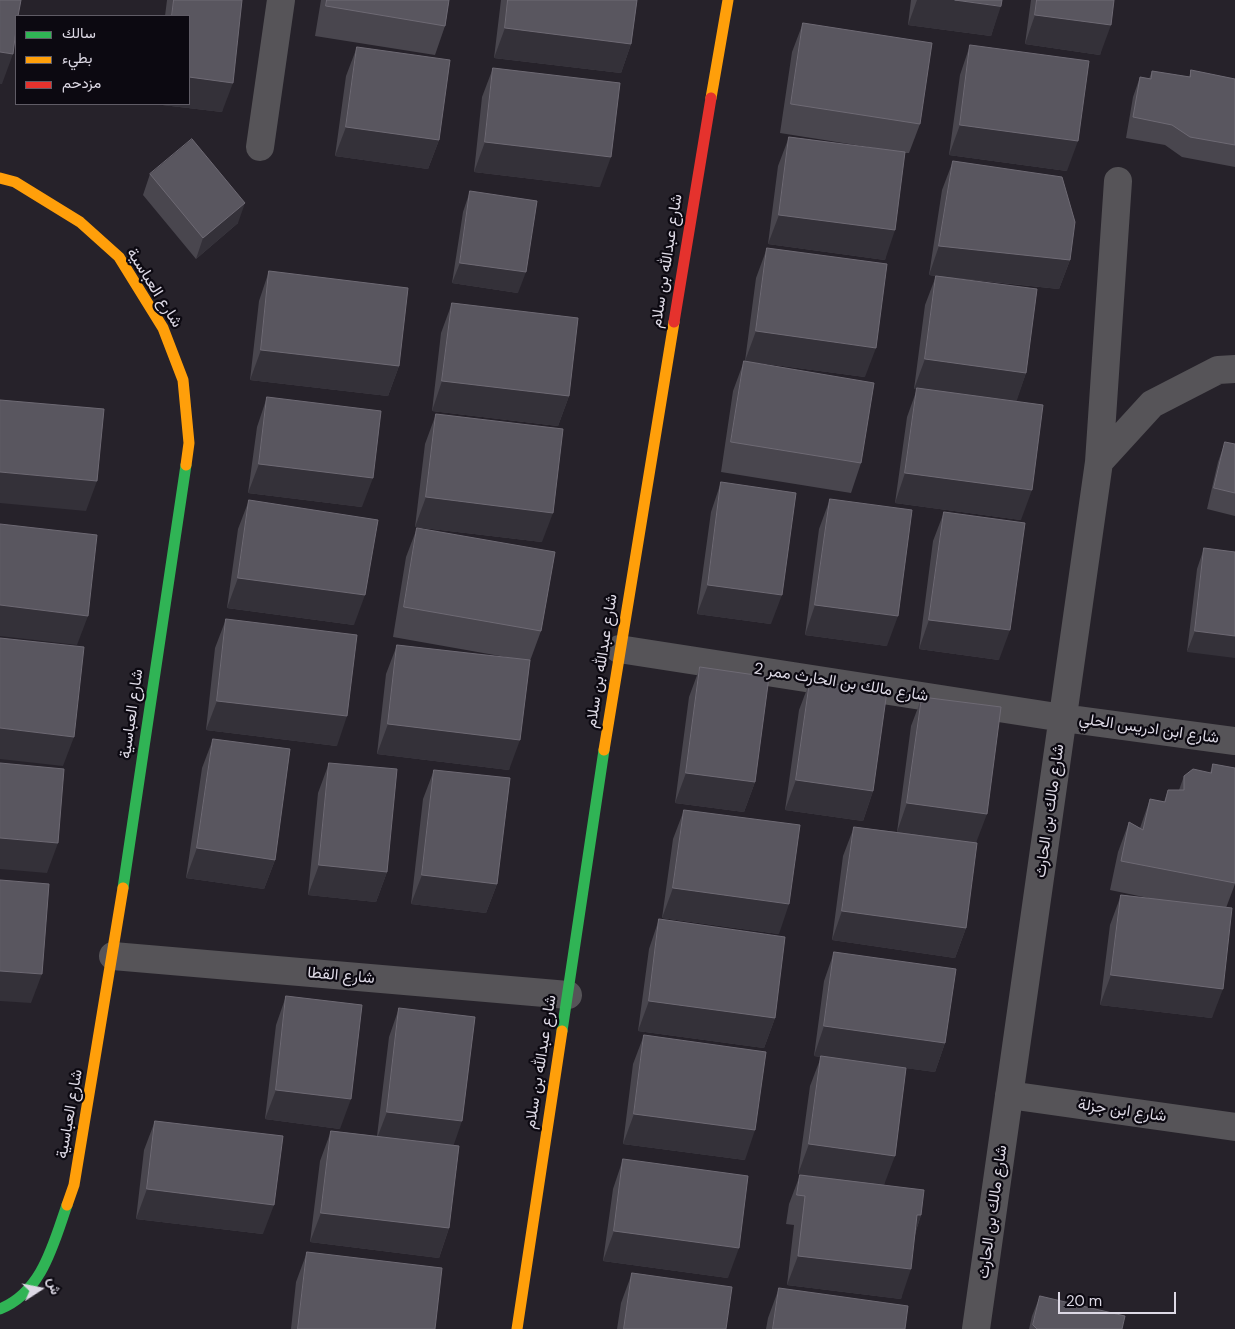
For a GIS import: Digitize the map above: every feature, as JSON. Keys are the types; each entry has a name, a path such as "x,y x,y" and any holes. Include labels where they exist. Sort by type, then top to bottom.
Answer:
{"street":[{"path":"260,147 281,0"},
{"name":"شارع عبدالله بن سلام","path":"517,1329 620,649 728,0"},
{"name":"شارع العباسية","path":"0,178 14,182 80,222 119,257 163,328 183,380 189,443 113,956 74,1185 55,1240 38,1279 12,1304 0,1309"},
{"name":"شارع مالك بن الحارث","path":"976,1329 1098,462 1118,182"},
{"path":"1098,462 1152,404 1218,370 1235,369"},
{"name":"شارع مالك بن الحارث ممر 2","path":"620,649 1063,718"},
{"name":"شارع ابن ادريس الحلي","path":"1063,718 1235,741"},
{"name":"شارع القطا","path":"113,956 568,995"},
{"name":"شارع ابن جزلة","path":"1009,1095 1235,1127"}],"building":[{"path":"0,0 21,0 18,15 15,15 13,54 0,52"},
{"path":"174,0 242,0 233,83 190,77 190,15 172,15"},
{"path":"327,0 449,0 445,26 326,6"},
{"path":"508,0 637,0 631,44 505,28"},
{"path":"955,0 1002,0 1001,6"},
{"path":"1037,0 1114,0 1111,25 1035,15"},
{"path":"803,23 932,43 920,124 791,104"},
{"path":"970,45 1089,61 1078,141 960,125"},
{"path":"357,47 450,60 439,140 346,127"},
{"path":"493,68 620,83 611,157 485,142"},
{"path":"1191,70 1235,79 1235,145 1190,137 1172,125 1133,117 1140,77 1151,79 1152,71 1190,77"},
{"path":"789,137 905,152 895,230 779,215"},
{"path":"192,139 245,203 203,238 150,174"},
{"path":"953,161 1062,177 1075,222 1070,260 939,246"},
{"path":"470,191 537,201 526,272 460,263"},
{"path":"767,248 887,264 876,348 756,331"},
{"path":"269,271 408,288 399,366 261,350"},
{"path":"936,276 1037,289 1026,373 925,359"},
{"path":"452,303 578,318 569,396 442,381"},
{"path":"744,361 874,383 861,463 731,442"},
{"path":"917,388 1043,405 1032,490 905,473"},
{"path":"267,397 381,411 373,478 259,464"},
{"path":"0,400 104,409 97,481 0,472"},
{"path":"436,414 563,429 553,513 426,497"},
{"path":"1225,442 1235,444 1235,493 1214,488"},
{"path":"721,482 796,493 782,595 708,585"},
{"path":"830,499 912,510 898,616 815,605"},
{"path":"249,500 378,520 365,595 238,578"},
{"path":"944,512 1025,523 1010,630 929,620"},
{"path":"0,524 97,535 88,616 0,605"},
{"path":"417,528 555,552 541,631 404,607"},
{"path":"1204,548 1235,552 1235,636 1195,631"},
{"path":"226,619 357,635 347,716 217,701"},
{"path":"0,638 84,647 74,737 0,728"},
{"path":"397,645 530,660 520,740 388,724"},
{"path":"700,667 769,677 755,782 686,773"},
{"path":"810,681 887,691 873,791 796,780"},
{"path":"922,697 1001,707 987,814 907,803"},
{"path":"213,739 290,749 275,860 197,848"},
{"path":"0,763 64,769 58,843 0,838"},
{"path":"329,763 397,769 387,872 319,865"},
{"path":"1213,764 1235,768 1235,883 1121,861 1129,822 1143,830 1150,799 1165,802 1168,790 1184,790 1184,776 1193,769 1211,773"},
{"path":"434,770 510,778 497,884 422,875"},
{"path":"684,810 800,825 789,904 673,888"},
{"path":"854,827 977,843 966,928 842,911"},
{"path":"0,880 49,884 42,974 0,971"},
{"path":"1121,895 1232,908 1223,989 1111,975"},
{"path":"659,919 785,937 775,1018 649,1001"},
{"path":"834,952 956,969 945,1043 824,1026"},
{"path":"286,996 362,1005 351,1099 276,1090"},
{"path":"399,1008 475,1017 462,1121 387,1112"},
{"path":"644,1035 766,1052 755,1130 634,1114"},
{"path":"821,1056 906,1068 895,1156 809,1144"},
{"path":"155,1121 283,1136 274,1205 147,1189"},
{"path":"331,1131 459,1146 449,1228 321,1213"},
{"path":"623,1159 748,1176 739,1248 614,1231"},
{"path":"800,1175 924,1190 921,1215 917,1215 911,1269 798,1256 805,1196 797,1195"},
{"path":"307,1252 442,1268 435,1329 298,1329"},
{"path":"632,1273 732,1287 726,1329 624,1329"},
{"path":"779,1288 908,1306 905,1329 773,1329"},
{"path":"1040,1296 1125,1316 1122,1329 1037,1329 1033,1325"}],"traffic: fast":[{"path":"123,888 186,465"},
{"path":"562,1031 604,750"},
{"path":"0,1309 14,1301 36,1279 51,1251 67,1205"}],"traffic: slow":[{"path":"711,98 728,0"},
{"path":"0,178 15,182 80,222 119,257 163,328 183,380 189,443 186,465"},
{"path":"604,750 674,322"},
{"path":"67,1205 74,1185 123,888"},
{"path":"517,1329 562,1031"}],"traffic: jam":[{"path":"674,322 711,98"}]}
